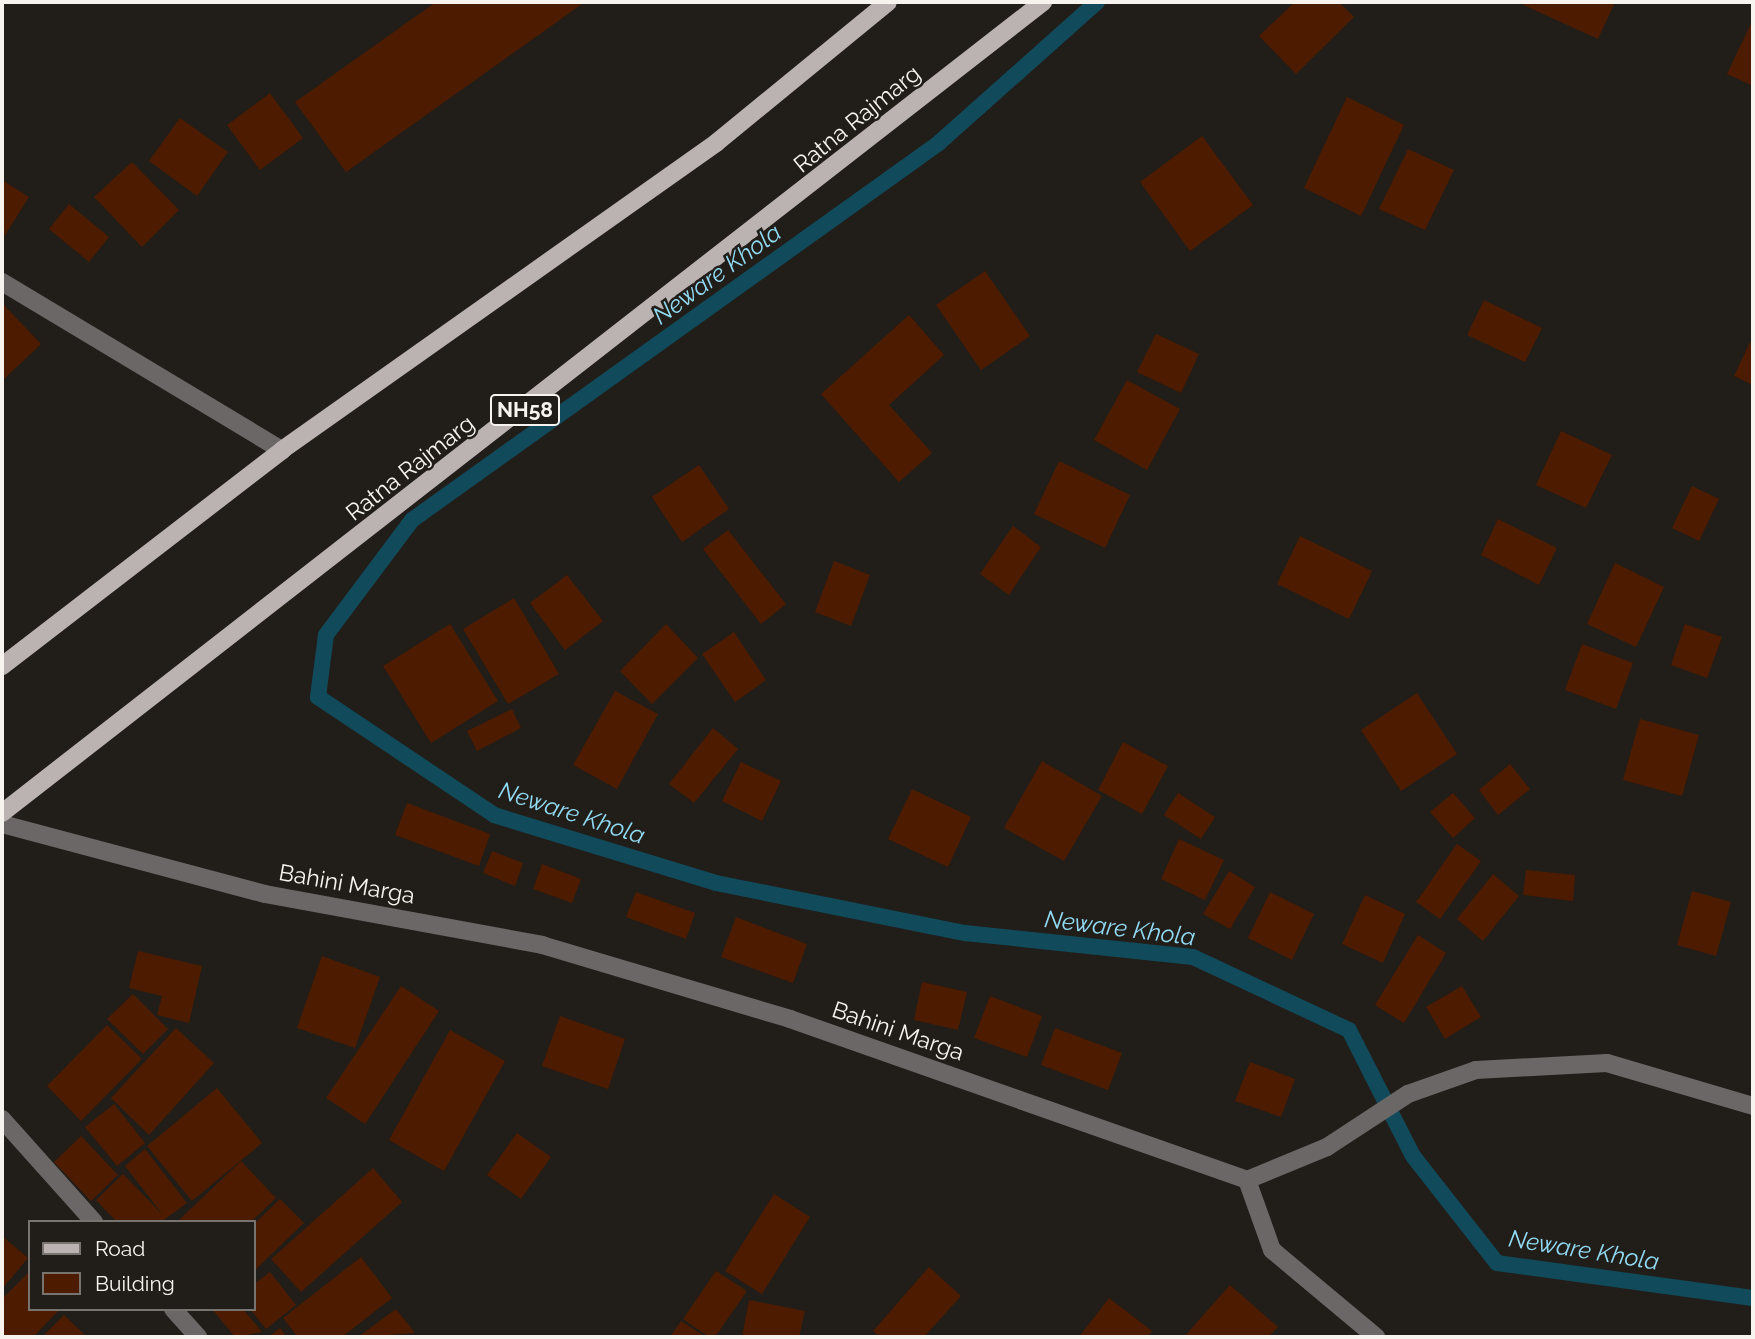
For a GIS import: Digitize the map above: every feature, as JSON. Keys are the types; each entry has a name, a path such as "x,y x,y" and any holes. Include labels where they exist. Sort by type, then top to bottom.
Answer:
{"main road":[{"path":"2,666 282,450 716,143 888,2"},
{"name":"Ratna Rajmarg","path":"2,813 1043,2"}],"street":[{"path":"2,282 282,450"},
{"name":"Bahini Marga","path":"2,824 265,894 542,945 790,1019 1247,1180"},
{"path":"1376,1337 1272,1250 1247,1180 1327,1147 1408,1094 1476,1070 1606,1063 1753,1106"},
{"path":"2,1119 92,1220"},
{"path":"175,1311 198,1337"}],"building":[{"path":"436,2 585,2 346,172 295,102"},
{"path":"1295,2 1339,2 1354,17 1296,74 1259,36"},
{"path":"1517,2 1615,2 1598,39"},
{"path":"1753,19 1753,86 1727,74"},
{"path":"270,93 303,138 260,170 227,125"},
{"path":"1347,97 1404,125 1361,216 1304,188"},
{"path":"180,118 228,152 197,196 149,161"},
{"path":"1202,136 1253,205 1190,251 1140,182"},
{"path":"1408,149 1454,170 1425,230 1379,209"},
{"path":"132,162 179,210 142,247 94,197"},
{"path":"2,180 29,197 2,240"},
{"path":"69,204 109,237 89,262 49,229"},
{"path":"985,271 1030,336 981,370 936,305"},
{"path":"1484,300 1542,328 1525,362 1467,335"},
{"path":"2,305 41,344 2,381"},
{"path":"909,315 944,355 889,405 932,453 899,482 821,394"},
{"path":"1156,334 1199,354 1181,393 1137,372"},
{"path":"1753,336 1753,385 1734,376"},
{"path":"1127,380 1180,409 1147,470 1094,440"},
{"path":"1561,431 1612,455 1586,508 1536,485"},
{"path":"1059,461 1130,495 1105,548 1034,514"},
{"path":"699,465 729,509 682,542 652,497"},
{"path":"1692,486 1719,499 1699,541 1672,528"},
{"path":"1498,519 1557,548 1539,585 1481,555"},
{"path":"1013,526 1041,547 1009,595 980,574"},
{"path":"728,530 786,604 761,624 703,549"},
{"path":"1300,536 1372,571 1349,619 1277,584"},
{"path":"834,561 870,575 851,626 815,612"},
{"path":"1615,563 1664,587 1636,647 1587,624"},
{"path":"567,575 603,621 565,650 530,603"},
{"path":"514,598 559,674 508,704 463,629"},
{"path":"450,624 498,701 431,743 383,666"},
{"path":"666,624 698,658 652,704 620,671"},
{"path":"1685,624 1722,637 1707,678 1671,665"},
{"path":"734,632 766,680 735,702 702,654"},
{"path":"1582,644 1633,663 1616,709 1565,690"},
{"path":"615,691 658,714 617,789 573,765"},
{"path":"1417,693 1457,754 1401,791 1361,730"},
{"path":"512,709 521,728 477,751 467,731"},
{"path":"1640,719 1699,735 1682,796 1623,780"},
{"path":"713,728 738,749 694,803 669,784"},
{"path":"1123,742 1168,766 1142,814 1098,790"},
{"path":"1042,761 1102,796 1064,861 1004,828"},
{"path":"741,762 781,781 762,821 722,801"},
{"path":"1510,764 1530,789 1498,815 1479,790"},
{"path":"912,789 971,817 948,867 888,839"},
{"path":"1178,793 1215,817 1201,839 1164,815"},
{"path":"1453,793 1475,818 1453,838 1430,812"},
{"path":"407,803 490,834 479,866 395,835"},
{"path":"1179,839 1224,860 1205,900 1161,879"},
{"path":"1457,844 1481,861 1440,919 1416,902"},
{"path":"492,851 523,863 515,886 483,873"},
{"path":"542,864 581,879 572,903 533,889"},
{"path":"1526,870 1575,875 1573,901 1523,895"},
{"path":"1229,871 1255,887 1230,929 1203,914"},
{"path":"1493,874 1519,896 1483,941 1457,919"},
{"path":"1692,891 1731,902 1716,956 1677,945"},
{"path":"636,892 695,913 686,939 626,917"},
{"path":"1270,892 1314,914 1292,960 1248,938"},
{"path":"1365,895 1405,914 1383,963 1342,944"},
{"path":"736,917 807,944 793,983 721,957"},
{"path":"1418,935 1446,953 1404,1023 1375,1005"},
{"path":"138,951 202,966 189,1023 157,1015 162,996 129,988"},
{"path":"322,956 380,977 355,1048 297,1028"},
{"path":"922,982 967,992 958,1030 914,1020"},
{"path":"401,986 439,1011 365,1124 326,1098"},
{"path":"1462,986 1481,1017 1445,1039 1426,1007"},
{"path":"133,994 168,1029 143,1054 107,1019"},
{"path":"990,996 1042,1016 1027,1057 974,1038"},
{"path":"560,1016 625,1039 608,1089 542,1066"},
{"path":"107,1025 142,1059 81,1121 47,1086"},
{"path":"176,1028 214,1063 149,1135 111,1098"},
{"path":"1055,1028 1122,1053 1108,1090 1041,1065"},
{"path":"450,1030 505,1061 444,1171 389,1140"},
{"path":"1250,1062 1295,1079 1281,1117 1235,1101"},
{"path":"217,1088 262,1143 192,1201 147,1146"},
{"path":"114,1104 145,1143 117,1166 85,1127"},
{"path":"517,1133 551,1157 521,1199 487,1175"},
{"path":"81,1136 118,1175 91,1201 54,1162"},
{"path":"145,1149 187,1203 164,1220 115,1220 96,1200 123,1174 163,1215 125,1166"},
{"path":"241,1161 276,1198 253,1220 179,1220"},
{"path":"373,1168 402,1202 301,1292 271,1259"},
{"path":"774,1194 810,1217 762,1294 725,1271"},
{"path":"280,1199 304,1223 256,1269 256,1222"},
{"path":"2,1236 28,1258 2,1289"},
{"path":"361,1257 392,1298 342,1337 298,1337 283,1318"},
{"path":"929,1267 961,1296 924,1337 880,1337 873,1331"},
{"path":"716,1271 747,1291 715,1337 709,1337 683,1319"},
{"path":"270,1272 296,1305 266,1329 252,1311 256,1311 256,1282"},
{"path":"28,1273 28,1311 58,1311 33,1337 2,1337 2,1299"},
{"path":"1230,1285 1278,1327 1268,1337 1184,1337"},
{"path":"1109,1298 1152,1331 1147,1337 1079,1337"},
{"path":"749,1300 805,1311 799,1337 742,1337"},
{"path":"396,1309 415,1333 358,1337"},
{"path":"214,1311 245,1311 262,1332 235,1337"},
{"path":"64,1315 87,1337 42,1337"},
{"path":"681,1321 706,1337 670,1337"},
{"path":"280,1328 287,1337 269,1337"}],"waterway":[{"name":"Neware Khola","path":"1097,2 939,143 412,520 326,635 318,697 494,815 716,883 965,933 1193,957 1349,1030 1413,1156 1497,1263 1753,1298"}]}
